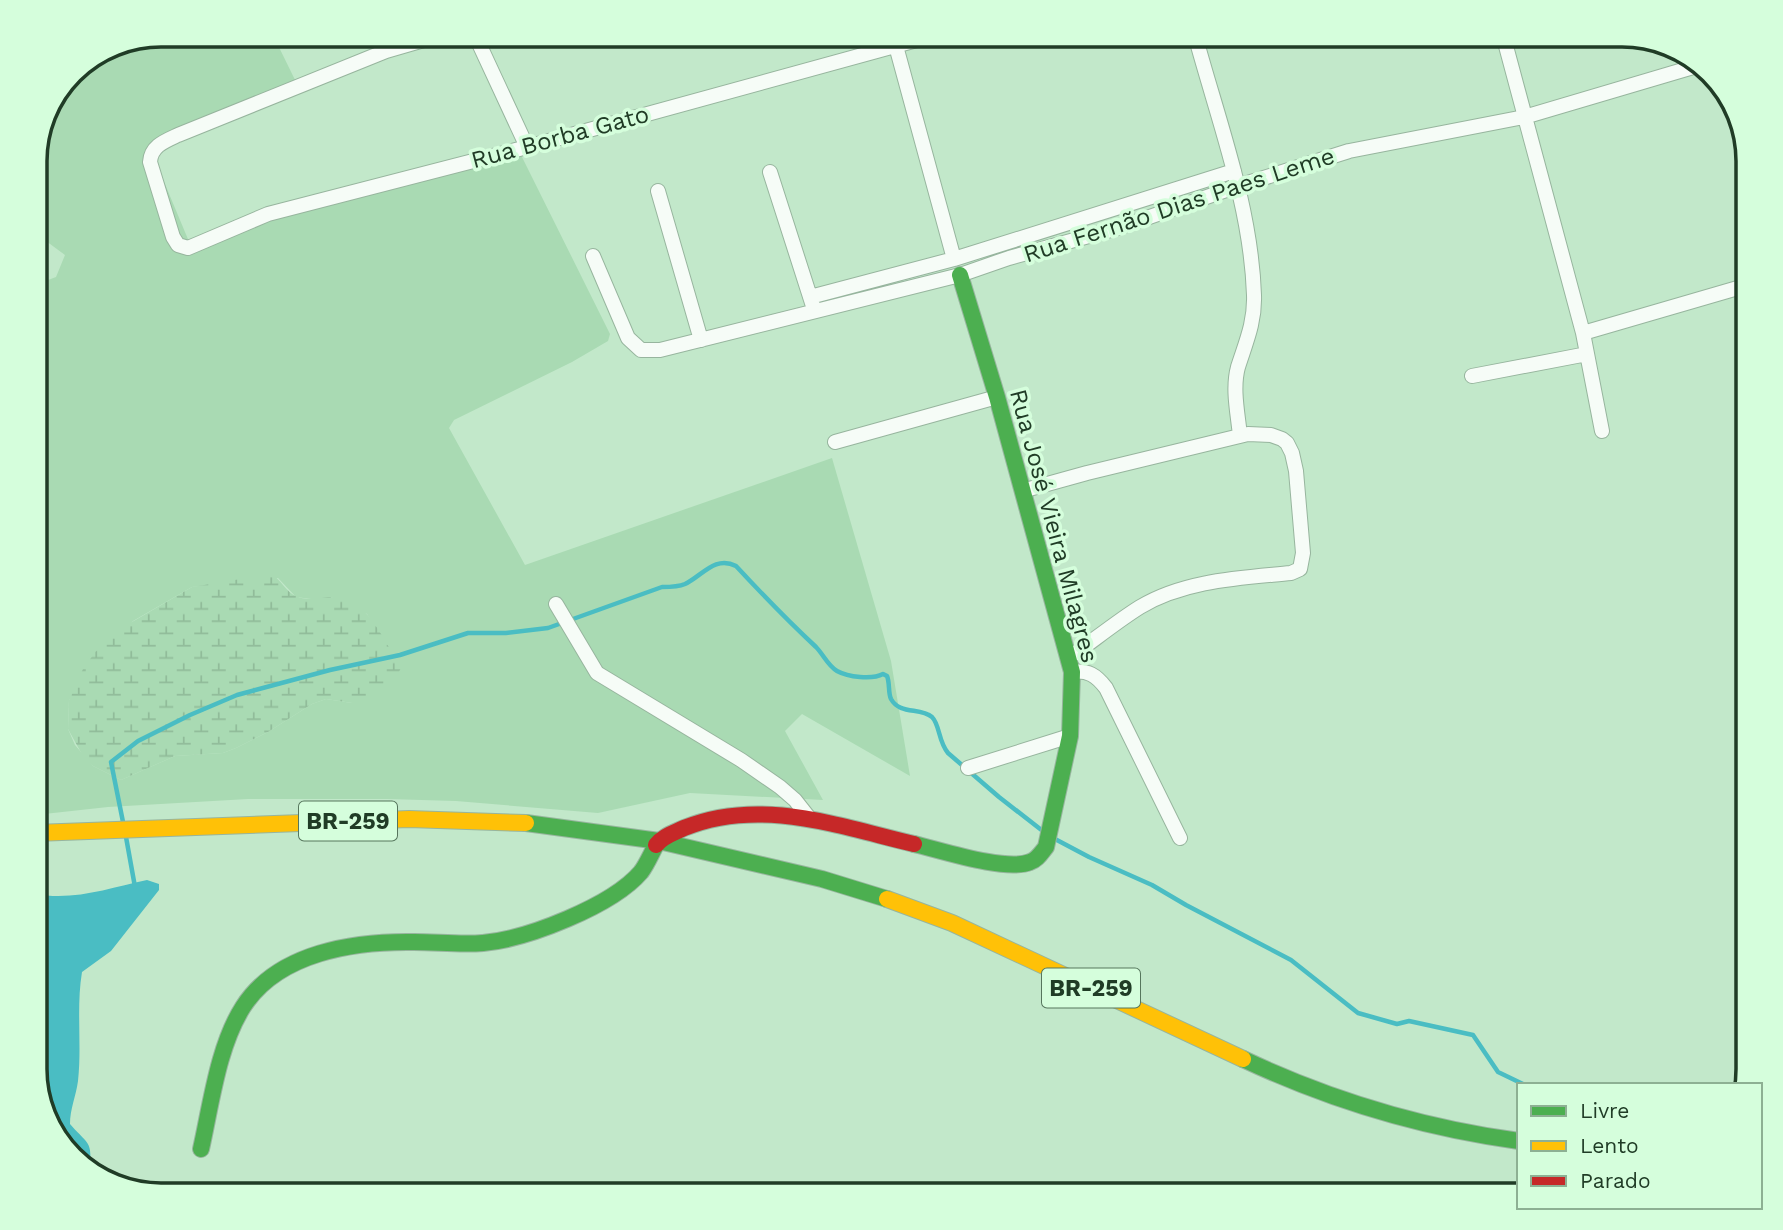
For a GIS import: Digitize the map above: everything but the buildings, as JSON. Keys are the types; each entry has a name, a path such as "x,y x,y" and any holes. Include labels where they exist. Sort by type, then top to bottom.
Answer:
{"main road":[{"name":"Rua José Vieira Milagres","path":"659,841 704,820 732,815 766,814 810,819 1003,865 1029,863 1038,858 1046,847 1070,736 1071,664 997,397 960,275"},
{"name":"BR-259","path":"47,833 409,819 525,823 659,841 822,880 899,903 952,923 1255,1065 1300,1083 1355,1104 1425,1125 1517,1140"},
{"path":"201,1149 232,1031 250,998 270,976 323,953 368,943 476,944 505,939 571,918 598,906 618,892 647,864 659,841"}],"street":[{"name":"Rua Borba Gato","path":"403,47 178,135 155,147 151,151 150,162 173,237 180,247 188,248 268,214 527,147 873,47"},
{"path":"481,47 527,147"},
{"path":"896,47 954,259"},
{"path":"1198,47 1238,186 1251,265 1254,296 1252,326 1238,368 1236,385 1240,436"},
{"path":"1506,47 1583,333 1602,431"},
{"name":"Rua Fernão Dias Paes Leme","path":"593,256 628,338 641,350 660,350 701,340 812,303 960,275 1009,258 1118,228 1349,151 1524,117 1688,68"},
{"path":"771,172 812,303 1234,171"},
{"path":"658,191 701,340"},
{"path":"1583,333 1736,288"},
{"path":"1472,376 1587,354"},
{"path":"835,442 997,397"},
{"path":"1022,491 1240,436 1261,434 1278,437 1287,443 1292,453 1300,508 1302,568 1291,573 1226,579 1164,596 1141,607 1071,664 1089,672 1106,688 1180,838"},
{"path":"556,604 597,673 741,760 787,794 810,819"},
{"path":"968,768 1070,736"}],"green space":[{"path":"161,47 279,47 298,86 152,153 190,244 517,147 610,334 608,341 572,362 454,420 449,428 525,565 832,458 891,661 910,776 802,714 785,731 823,800 690,793 598,813 456,801 248,799 108,807 47,814 47,280 56,277 65,255 47,242 47,153 51,131 59,111 86,75 104,62 124,53","holes":["278,578 296,597 318,600 333,597 367,614 374,626 352,703 326,699 312,704 268,732 236,748 223,753 175,756 121,780 93,766 75,745 68,729 69,700 133,621 192,587"]},
{"path":"272,574 289,592 301,598 334,597 355,603 372,620 397,660 401,668 395,679 381,692 367,699 352,703 326,699 312,704 268,732 223,753 175,756 121,780 93,766 84,758 68,729 69,700 83,669 96,651 120,629 192,587"}],"water":[{"path":"147,880 159,884 159,890 111,951 82,972 78,1081 70,1124 88,1144 90,1157 62,1126 51,1099 47,1077 47,896 78,895"}],"waterway":[{"path":"123,822 111,762 138,741 190,715 237,695 330,670 400,655 468,633 506,633 548,628 662,587 685,584 715,565 728,563 736,566 816,647 834,669 853,676 887,676 890,697 895,704 932,717 948,753 1044,832"},
{"path":"126,837 135,887"},
{"path":"1055,839 1152,885 1291,960 1358,1013 1397,1024 1409,1021 1473,1035 1498,1072 1521,1083"}],"traffic: fast":[{"path":"914,844 1005,864 1035,860 1046,847 1070,736 1072,672 997,397 960,275"},
{"path":"526,823 659,841 822,879 887,899"},
{"path":"201,1149 216,1076 234,1022 258,988 276,974 297,962 343,948 391,942 483,943 545,928 590,908 628,885 641,872 656,845"},
{"path":"1243,1059 1309,1087 1378,1111 1517,1141"}],"traffic: slow":[{"path":"47,833 409,819 526,823"},
{"path":"887,899 952,923 1243,1059"}],"traffic: jam":[{"path":"656,845 684,828 713,819 741,815 799,818 914,844"}]}
